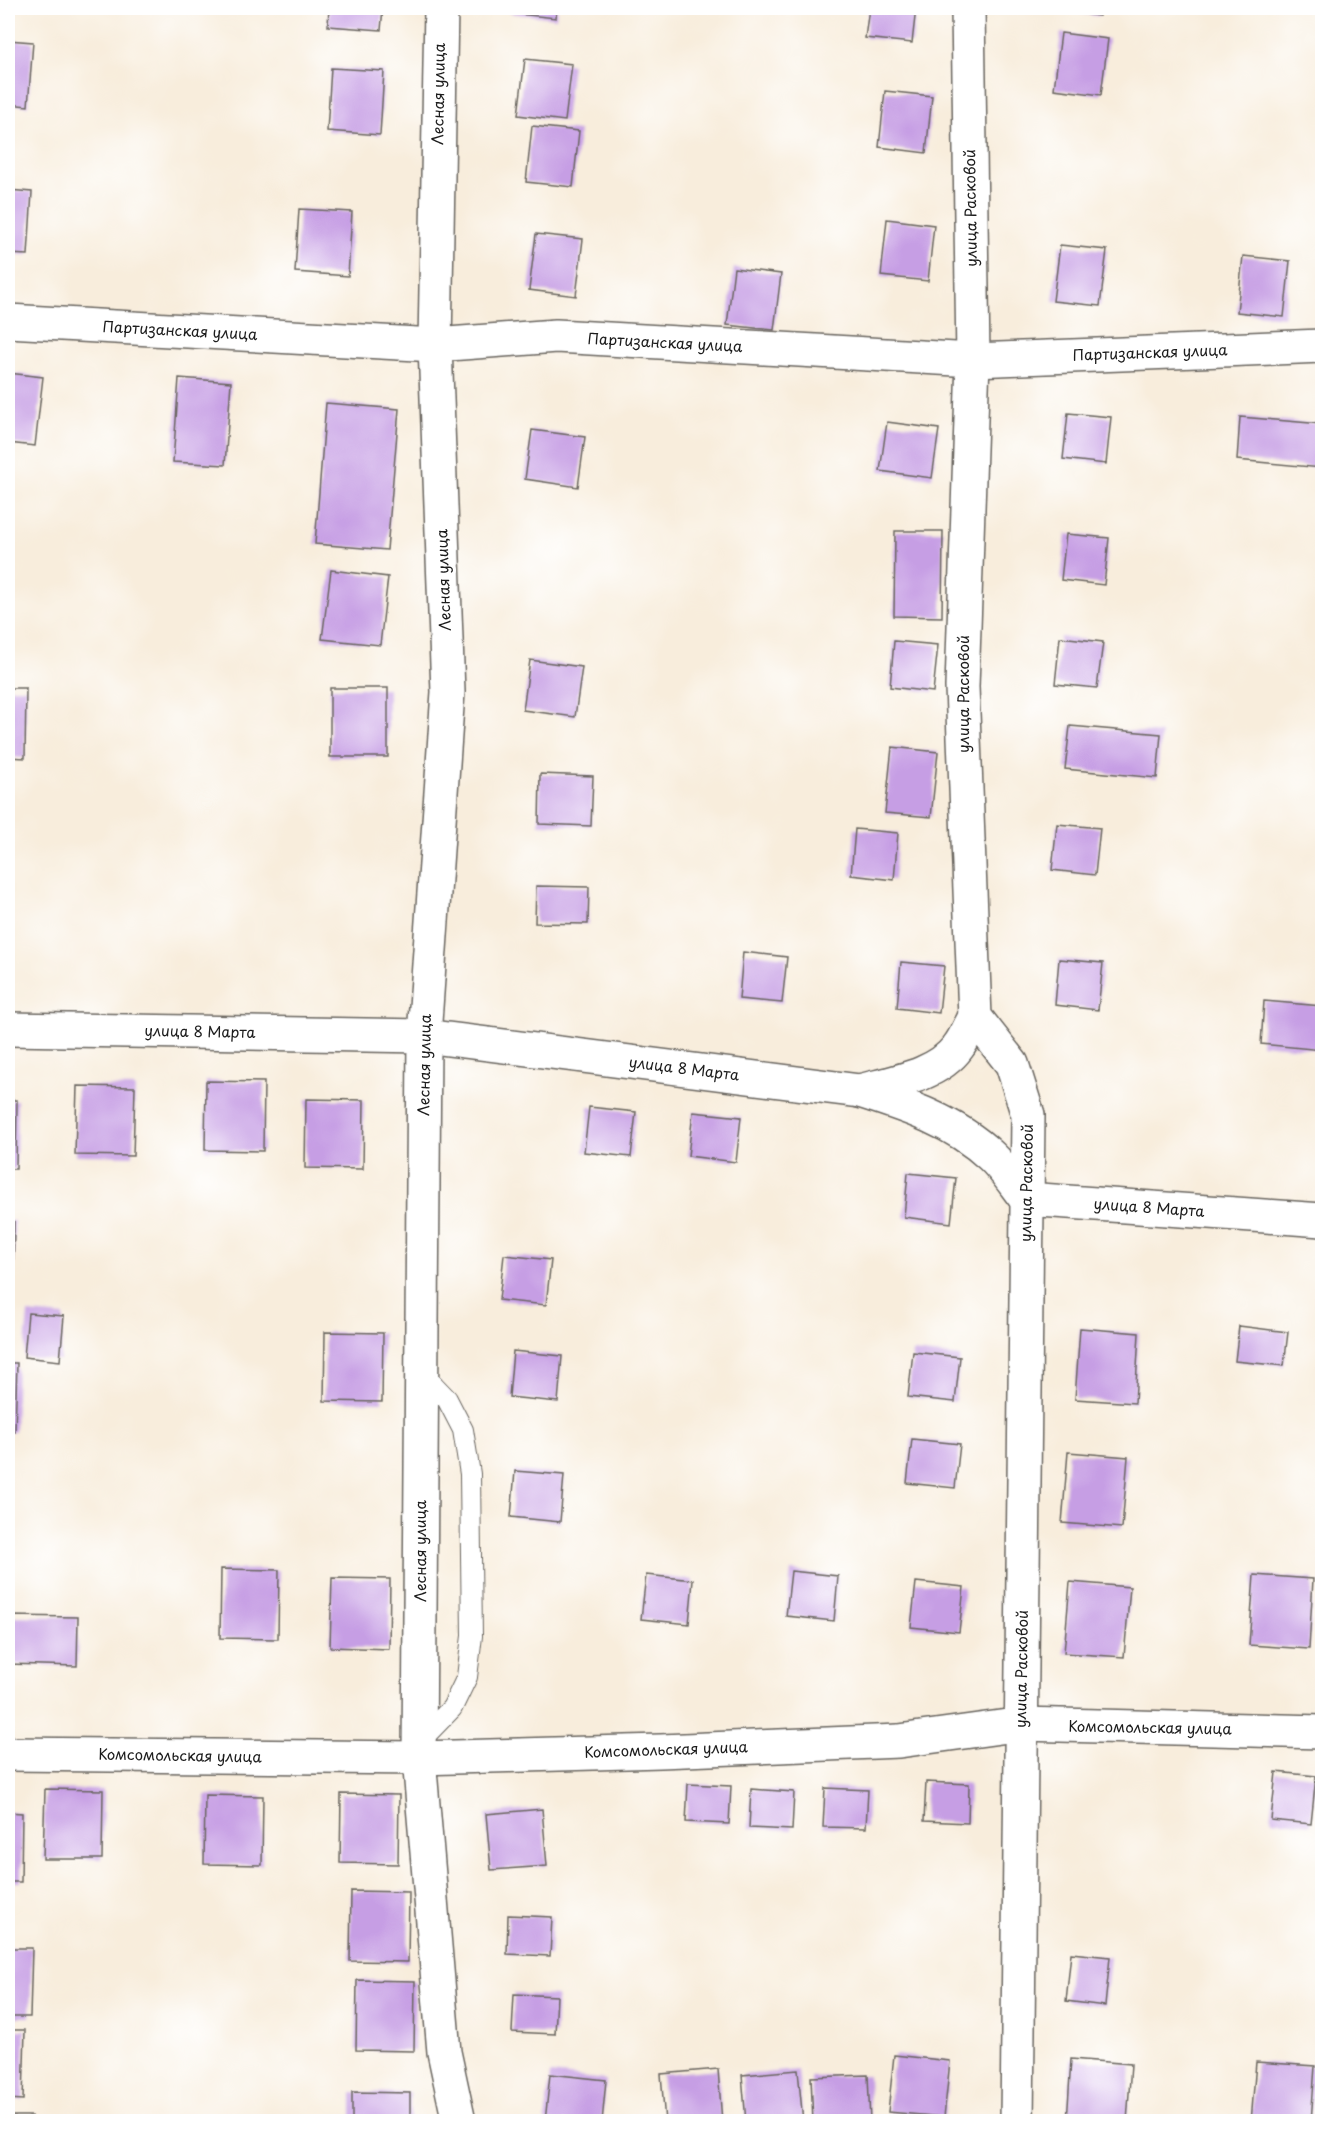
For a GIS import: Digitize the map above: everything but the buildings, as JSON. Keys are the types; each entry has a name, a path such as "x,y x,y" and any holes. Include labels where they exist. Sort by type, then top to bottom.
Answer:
{"street":[{"name":"Лесная улица","path":"441,8 435,345 448,692 424,1036 419,1750 444,2052 459,2121"},
{"name":"улица Расковой","path":"968,8 973,360 962,687 975,1017 1012,1064 1028,1115 1017,2121"},
{"name":"Партизанская улица","path":"8,321 435,345 556,336 973,360 1323,345"},
{"path":"860,1091 904,1079 936,1067 958,1048 975,1017"},
{"name":"улица 8 Марта","path":"8,1029 424,1036 860,1091 916,1109 956,1128 992,1157 1026,1199 1323,1220"},
{"name":"Комсомольская улица","path":"8,1754 419,1750 899,1741 1022,1724 1323,1732"}],"lane":[{"path":"419,1750 452,1708 467,1677 472,1636 470,1474 463,1430 447,1399 422,1373"}]}
